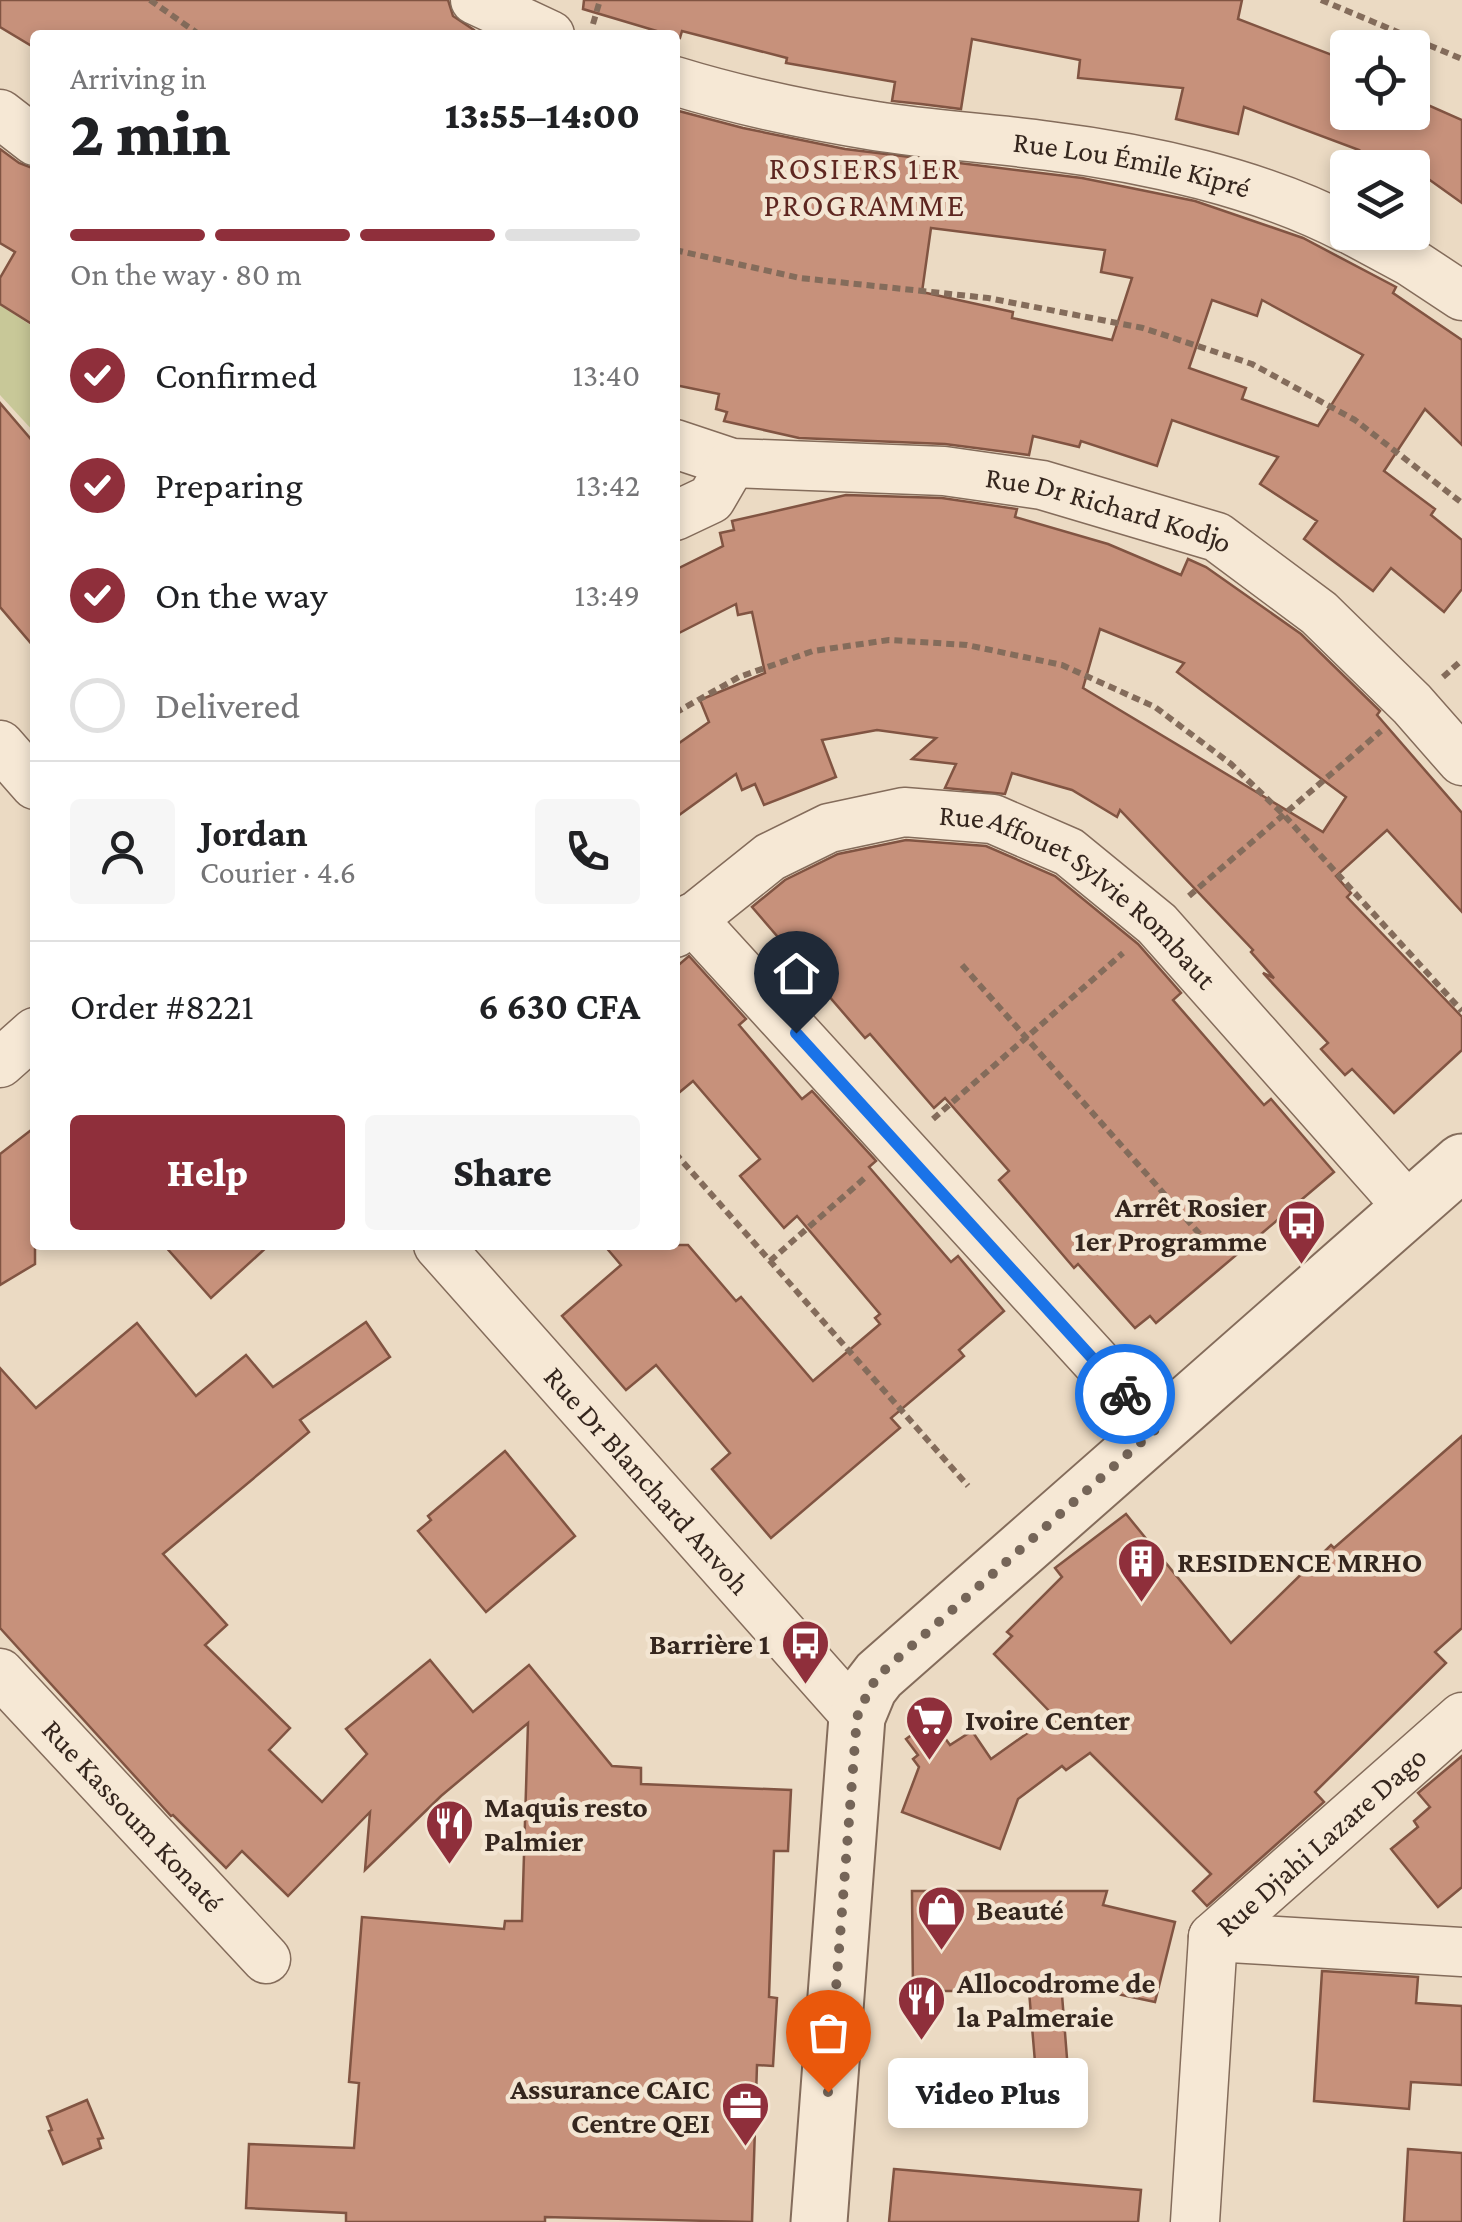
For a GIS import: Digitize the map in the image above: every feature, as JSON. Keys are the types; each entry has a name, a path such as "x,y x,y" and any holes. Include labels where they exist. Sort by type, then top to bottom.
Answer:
{"street":[{"path":"475,0 539,30"},
{"name":"Rue Lou Émile Kipré","path":"680,82 733,99 877,126 1053,146 1182,170 1308,208 1330,220"},
{"path":"0,114 30,136"},
{"path":"1389,250 1462,296"},
{"name":"Rue Dr Richard Kodjo","path":"680,446 732,463 944,472 1042,485 1218,537 1319,613 1412,704 1462,761"},
{"path":"680,514 711,499 732,463"},
{"path":"0,745 30,779"},
{"name":"Rue Affouet Sylvie Rombaut","path":"683,926 770,857 830,828 904,812 993,819 1069,852 1157,924 1410,1209"},
{"path":"683,926 900,1148 1157,1428"},
{"path":"0,1063 30,1036"},
{"path":"819,2222 857,1717 870,1688 879,1675 1462,1162"},
{"name":"Rue Dr Blanchard Anvoh","path":"442,1250 857,1717"},
{"name":"Rue Kassoum Konaté","path":"0,1673 266,1959"},
{"name":"Rue Djahi Lazare Dago","path":"1195,2222 1212,1938 1462,1717"},
{"path":"1212,1938 1462,1952"}],"path":[{"path":"150,0 193,30"},
{"path":"1320,0 1462,59"},
{"path":"680,251 800,278 988,298 1143,328 1252,364 1354,420 1462,503"},
{"path":"680,710 739,678 814,650 888,640 968,645 1062,665 1155,706 1231,764 1283,814 1462,1011"},
{"path":"770,1261 1462,660"},
{"path":"962,964 1211,1248"},
{"path":"680,1159 968,1486"}],"green space":[{"path":"0,305 30,325 30,428 0,395"}],"building":[{"path":"0,0 448,0 453,16 474,30 30,30 30,45 0,27"},
{"path":"584,0 1242,0 1238,19 1330,54 1330,130 1430,130 1430,106 1462,120 1462,203 1430,180 1430,150 1359,150 1244,107 1238,134 1176,119 1183,88 1078,78 1080,60 972,39 961,109 892,101 895,82 786,63 787,58 682,31 680,38 680,30 653,30 583,9"},
{"path":"680,111 845,149 1082,178 1195,201 1303,238 1396,287 1393,293 1462,340 1462,445 1425,409 1384,471 1435,509 1431,515 1462,540 1462,589 1444,612 1391,568 1373,591 1304,539 1317,521 1260,484 1278,457 1172,420 1157,466 1081,441 1079,447 1033,436 1029,455 945,444 799,438 724,421 727,412 716,409 719,394 680,386","holes":["931,228 1105,250 1101,272 1132,278 1112,340 1012,318 1013,312 922,292","1212,300 1257,316 1262,300 1363,355 1318,426 1242,399 1246,388 1189,368"]},
{"path":"0,149 30,167 30,323 0,304 0,278 15,252 0,243"},
{"path":"0,403 30,438 30,642 0,607"},
{"path":"846,495 942,498 1017,509 1015,517 1108,544 1181,575 1188,559 1206,567 1301,634 1380,711 1377,715 1462,813 1462,912 1387,830 1336,876 1351,893 1347,897 1462,1017 1462,1050 1394,1113 1352,1069 1345,1075 1321,1049 1328,1043 1263,973 1274,978 1253,950 1120,810 1117,817 1072,790 1012,773 1005,794 945,788 956,764 912,759 936,738 877,730 822,740 836,777 764,805 755,784 742,790 736,774 680,814 680,742 709,722 700,700 765,673 752,612 738,615 736,604 680,632 680,568 723,546 720,533 734,530 732,521","holes":["1100,629 1184,663 1177,672 1346,797 1323,832 1083,688"]},
{"path":"906,840 986,846 1055,876 1138,944 1181,993 1173,1000 1264,1105 1271,1099 1334,1172 1156,1323 1150,1316 1135,1328 1078,1264 1074,1268 999,1180 1009,1171 945,1098 934,1108 870,1034 865,1038 752,907 785,880 838,854"},
{"path":"689,956 746,1019 739,1025 802,1099 812,1091 876,1161 869,1167 951,1262 958,1256 1004,1311 959,1350 964,1356 891,1418 900,1428 771,1538 712,1469 730,1453 656,1365 626,1390 562,1316 621,1265 608,1250 680,1250 680,1245 688,1245 736,1301 741,1297 813,1381 880,1324 875,1318 880,1314 797,1216 784,1228 740,1176 760,1159 693,1081 680,1092 680,964"},
{"path":"30,1131 30,1250 35,1250 35,1264 0,1285 0,1154"},
{"path":"168,1250 264,1250 211,1298"},
{"path":"366,1322 390,1357 300,1420 309,1432 163,1554 227,1625 205,1645 290,1728 269,1750 322,1802 367,1754 346,1729 430,1660 473,1712 529,1665 612,1766 641,1768 641,1784 791,1790 788,1851 774,1851 769,1997 777,1998 773,2066 757,2065 752,2222 545,2217 545,2222 346,2222 346,2213 246,2208 249,2144 354,2148 359,2083 349,2082 362,1917 504,1929 505,1921 522,1921 528,1723 441,1796 365,1870 370,1812 288,1896 242,1851 226,1868 171,1816 0,1628 0,1368 36,1408 137,1323 196,1396 246,1355 273,1387"},
{"path":"1462,1436 1462,1628 1435,1652 1446,1663 1315,1792 1324,1802 1207,1906 1193,1891 1211,1874 1090,1753 1066,1770 1062,1766 1018,1799 1000,1849 902,1812 919,1767 913,1759 918,1755 906,1739 932,1720 950,1745 972,1731 991,1759 1053,1715 994,1654 1012,1636 1007,1632 1062,1577 1055,1568 1126,1514 1231,1643 1331,1545 1334,1548"},
{"path":"505,1451 575,1536 486,1612 418,1531 431,1520 428,1516"},
{"path":"1462,1756 1462,1887 1438,1907 1391,1849 1418,1827 1414,1821 1430,1807 1418,1793"},
{"path":"912,1891 1107,1891 1103,1905 1175,1922 1155,2002 1061,1982 1068,2071 1036,2074 1029,1991 913,1991"},
{"path":"1322,1971 1418,1977 1416,2003 1462,2006 1462,2085 1411,2082 1409,2109 1314,2101"},
{"path":"87,2100 103,2138 98,2139 101,2148 63,2164 47,2117"},
{"path":"1408,2149 1462,2153 1462,2222 1404,2222"},
{"path":"894,2169 1141,2190 1138,2222 889,2222"}],"way so far":[{"path":"828,2092 857,1717 865,1698 879,1675 1157,1428 1125,1394"}],"place":[{"name":"Arrêt Rosier 1er Programme","path":"1302,1266"},
{"name":"RESIDENCE MRHO","path":"1142,1604"},
{"name":"Barrière 1","path":"805,1686"},
{"name":"Ivoire Center","path":"930,1762"},
{"name":"Maquis resto Palmier","path":"449,1866"},
{"name":"Beauté","path":"941,1952"},
{"name":"Allocodrome de la Palmeraie","path":"922,2042"},
{"name":"Video Plus","path":"828,2092"},
{"name":"Assurance CAIC Centre QEI","path":"745,2148"}],"district":[{"name":"ROSIERS 1ER PROGRAMME","path":"865,186"}],"route":[{"path":"796,1033 1125,1394"}]}
